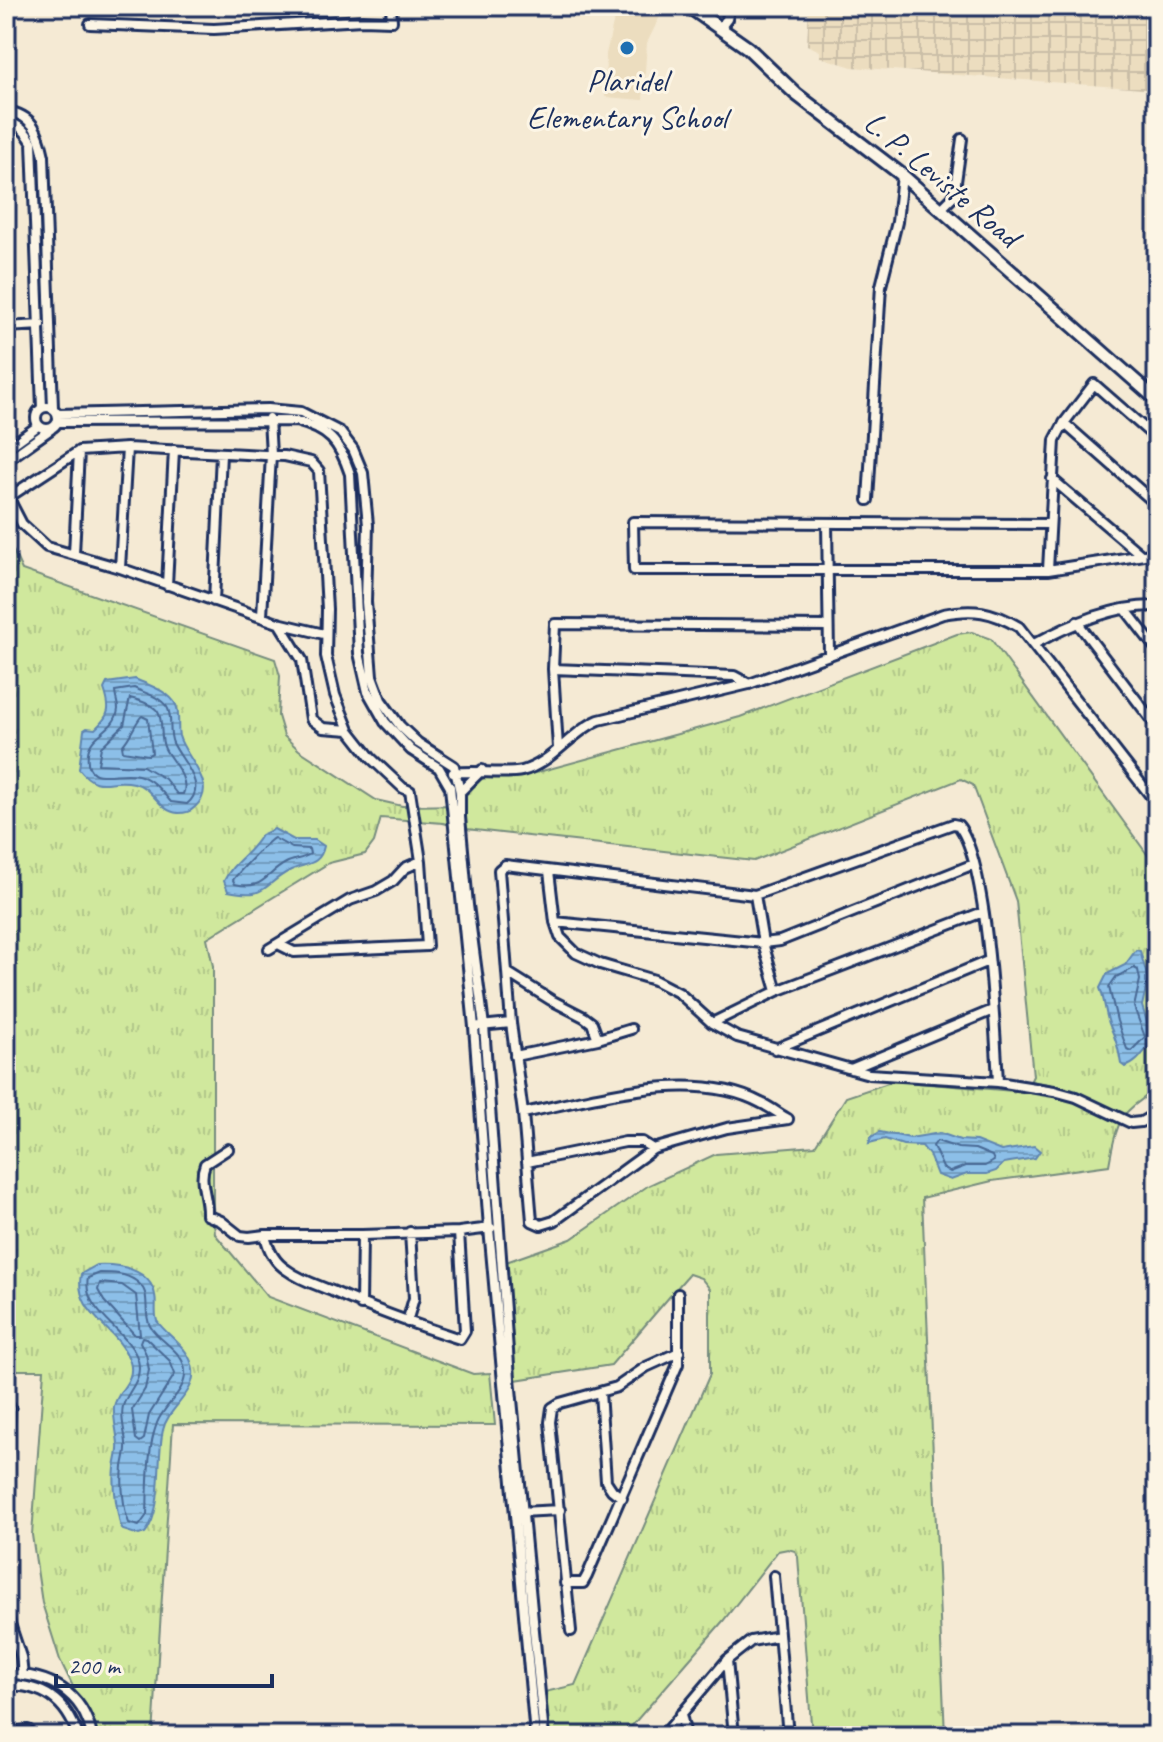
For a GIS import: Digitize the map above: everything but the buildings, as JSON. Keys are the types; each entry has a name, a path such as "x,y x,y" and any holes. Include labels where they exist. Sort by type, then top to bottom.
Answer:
{"main road":[{"name":"L. P. Leviste Road","path":"688,6 748,48 796,94 902,175 1157,400"}],"street":[{"path":"90,24 214,29 392,21 391,6"},
{"path":"720,28 727,19 730,6"},
{"path":"6,111 24,116 40,134 44,156 55,418 45,429 38,426"},
{"path":"6,121 19,126 32,142 42,408 55,418 296,421 317,427 333,438 344,454 350,474 359,653 368,692 375,707 398,737 445,774 450,787 474,1027 489,1228 544,1736"},
{"path":"941,209 954,196 962,139"},
{"path":"868,500 881,286 897,222 902,175"},
{"path":"6,298 9,394 6,405"},
{"path":"7,327 51,324"},
{"path":"1048,570 1055,440 1094,384 1157,439"},
{"path":"38,426 37,412 42,408"},
{"path":"262,616 271,455 268,409"},
{"path":"6,461 55,418 268,409 301,412 340,432 353,449 363,473 368,525 366,602 372,676 381,700 400,726 418,743 447,760 456,772 460,792 468,905 484,1026 500,1226 535,1736"},
{"path":"1064,423 1157,505"},
{"path":"6,449 38,426"},
{"path":"278,944 294,952 427,946 421,861 410,791 371,758 349,730 335,695 326,656 324,634 327,609 319,471 311,462 271,455 127,448 79,451 7,498 22,524 47,547 120,568 278,623 324,634"},
{"path":"120,568 127,448"},
{"path":"167,585 174,450"},
{"path":"74,554 79,451"},
{"path":"214,601 221,454"},
{"path":"1052,479 1140,554"},
{"path":"1049,524 633,522 634,570 1048,570 1157,553"},
{"path":"827,523 829,654"},
{"path":"1034,644 1077,622 1157,606"},
{"path":"445,774 482,770 522,771 558,748 584,726 599,720 749,684 943,614 966,609 1002,616 1019,627 1156,798"},
{"path":"1126,610 1157,650"},
{"path":"1077,622 1157,727"},
{"path":"278,623 302,660 311,719 323,728 349,730"},
{"path":"558,748 553,669 555,624 828,626"},
{"path":"553,669 734,676 749,684"},
{"path":"460,792 482,770"},
{"path":"523,1113 658,1086 729,1092 759,1101 788,1119 727,1128 653,1149 554,1221 541,1225 532,1221 499,870 505,865 755,895 953,824 961,828 974,864 983,912 998,1082"},
{"path":"269,949 350,900 376,891 393,881 405,868 421,861"},
{"path":"555,922 763,943 780,941 974,864"},
{"path":"549,871 555,922 560,937 576,953 600,964 654,980 679,993 712,1023 737,1037 869,1074 998,1082 1054,1091 1076,1097 1131,1123 1141,1122 1157,1113"},
{"path":"755,895 763,943 777,991"},
{"path":"712,1023 777,991 983,912"},
{"path":"775,1049 988,961"},
{"path":"508,973 584,1017 592,1023 598,1039"},
{"path":"851,1069 993,1010"},
{"path":"474,1027 511,1023"},
{"path":"515,1056 631,1029"},
{"path":"527,1162 625,1142 642,1142 653,1149"},
{"path":"228,1149 209,1160 202,1170 207,1215 221,1221 240,1236 459,1232 500,1226"},
{"path":"407,1322 414,1298 410,1232"},
{"path":"265,1235 267,1247 286,1270 361,1305 460,1339 464,1335 459,1232"},
{"path":"361,1305 362,1235"},
{"path":"565,1583 583,1583 678,1364 678,1294"},
{"path":"571,1631 550,1422 552,1408 617,1387 646,1367 679,1352"},
{"path":"600,1392 606,1481 622,1498"},
{"path":"6,1471 10,1407"},
{"path":"519,1512 560,1510"},
{"path":"774,1576 788,1736"},
{"path":"6,1612 24,1674 18,1685"},
{"path":"663,1736 727,1660 751,1641 779,1636"},
{"path":"727,1660 734,1736"},
{"path":"6,1674 34,1675 60,1687 78,1702 89,1722 92,1736"},
{"path":"6,1685 29,1686 54,1697 73,1719 78,1736"},
{"path":"681,1714 686,1736"},
{"path":"6,1732 28,1730"}],"shaded area":[{"name":"Plaridel Elementary School","path":"617,6 665,6 647,43 643,100 605,97 606,54"},
{"path":"809,6 1157,6 1157,90 852,67 820,57 820,51 807,45"}],"green space":[{"path":"6,541 22,570 275,659 280,676 278,716 284,736 299,750 376,800 402,806 464,805 464,794 469,784 484,778 520,777 740,717 957,634 972,632 991,639 1152,861 1157,921 1157,1077 1147,1095 1120,1122 1109,1165 992,1181 922,1198 945,1736 812,1736 798,1557 795,1551 788,1549 778,1551 723,1621 623,1736 547,1736 545,1692 575,1685 710,1374 710,1289 701,1278 689,1274 611,1365 515,1380 506,1262 571,1239 649,1185 716,1154 815,1146 846,1097 894,1081 1025,1092 1033,1076 1016,901 973,785 961,779 754,861 381,818 374,842 365,854 329,863 207,938 213,966 215,1234 268,1297 473,1374 490,1373 495,1425 173,1424 153,1736 92,1736 89,1719 60,1660 42,1603 32,1535 44,1370 6,1370"}],"water":[{"path":"135,679 163,692 176,705 179,736 203,781 202,799 188,812 171,812 141,785 98,783 79,769 84,730 95,729 108,711 104,689 107,683"},
{"path":"274,829 294,840 315,840 324,846 322,852 316,861 291,870 258,892 228,891 224,881 232,868 261,835"},
{"path":"1136,950 1140,951 1148,979 1142,1006 1153,1041 1137,1060 1125,1067 1121,1064 1100,988 1107,974 1125,965"},
{"path":"880,1132 910,1138 940,1133 960,1140 976,1141 1001,1151 1034,1146 1040,1151 1035,1158 1004,1163 987,1174 967,1174 951,1180 937,1175 922,1146 903,1145 885,1139 869,1143 871,1137"},
{"path":"97,1265 124,1267 147,1279 155,1295 157,1321 188,1355 193,1370 190,1386 170,1414 163,1430 155,1511 145,1533 139,1535 123,1530 115,1489 118,1447 114,1407 130,1375 130,1362 117,1339 90,1311 80,1288 81,1274"}],"place":[{"name":"Plaridel Elementary School","path":"627,48"}]}
